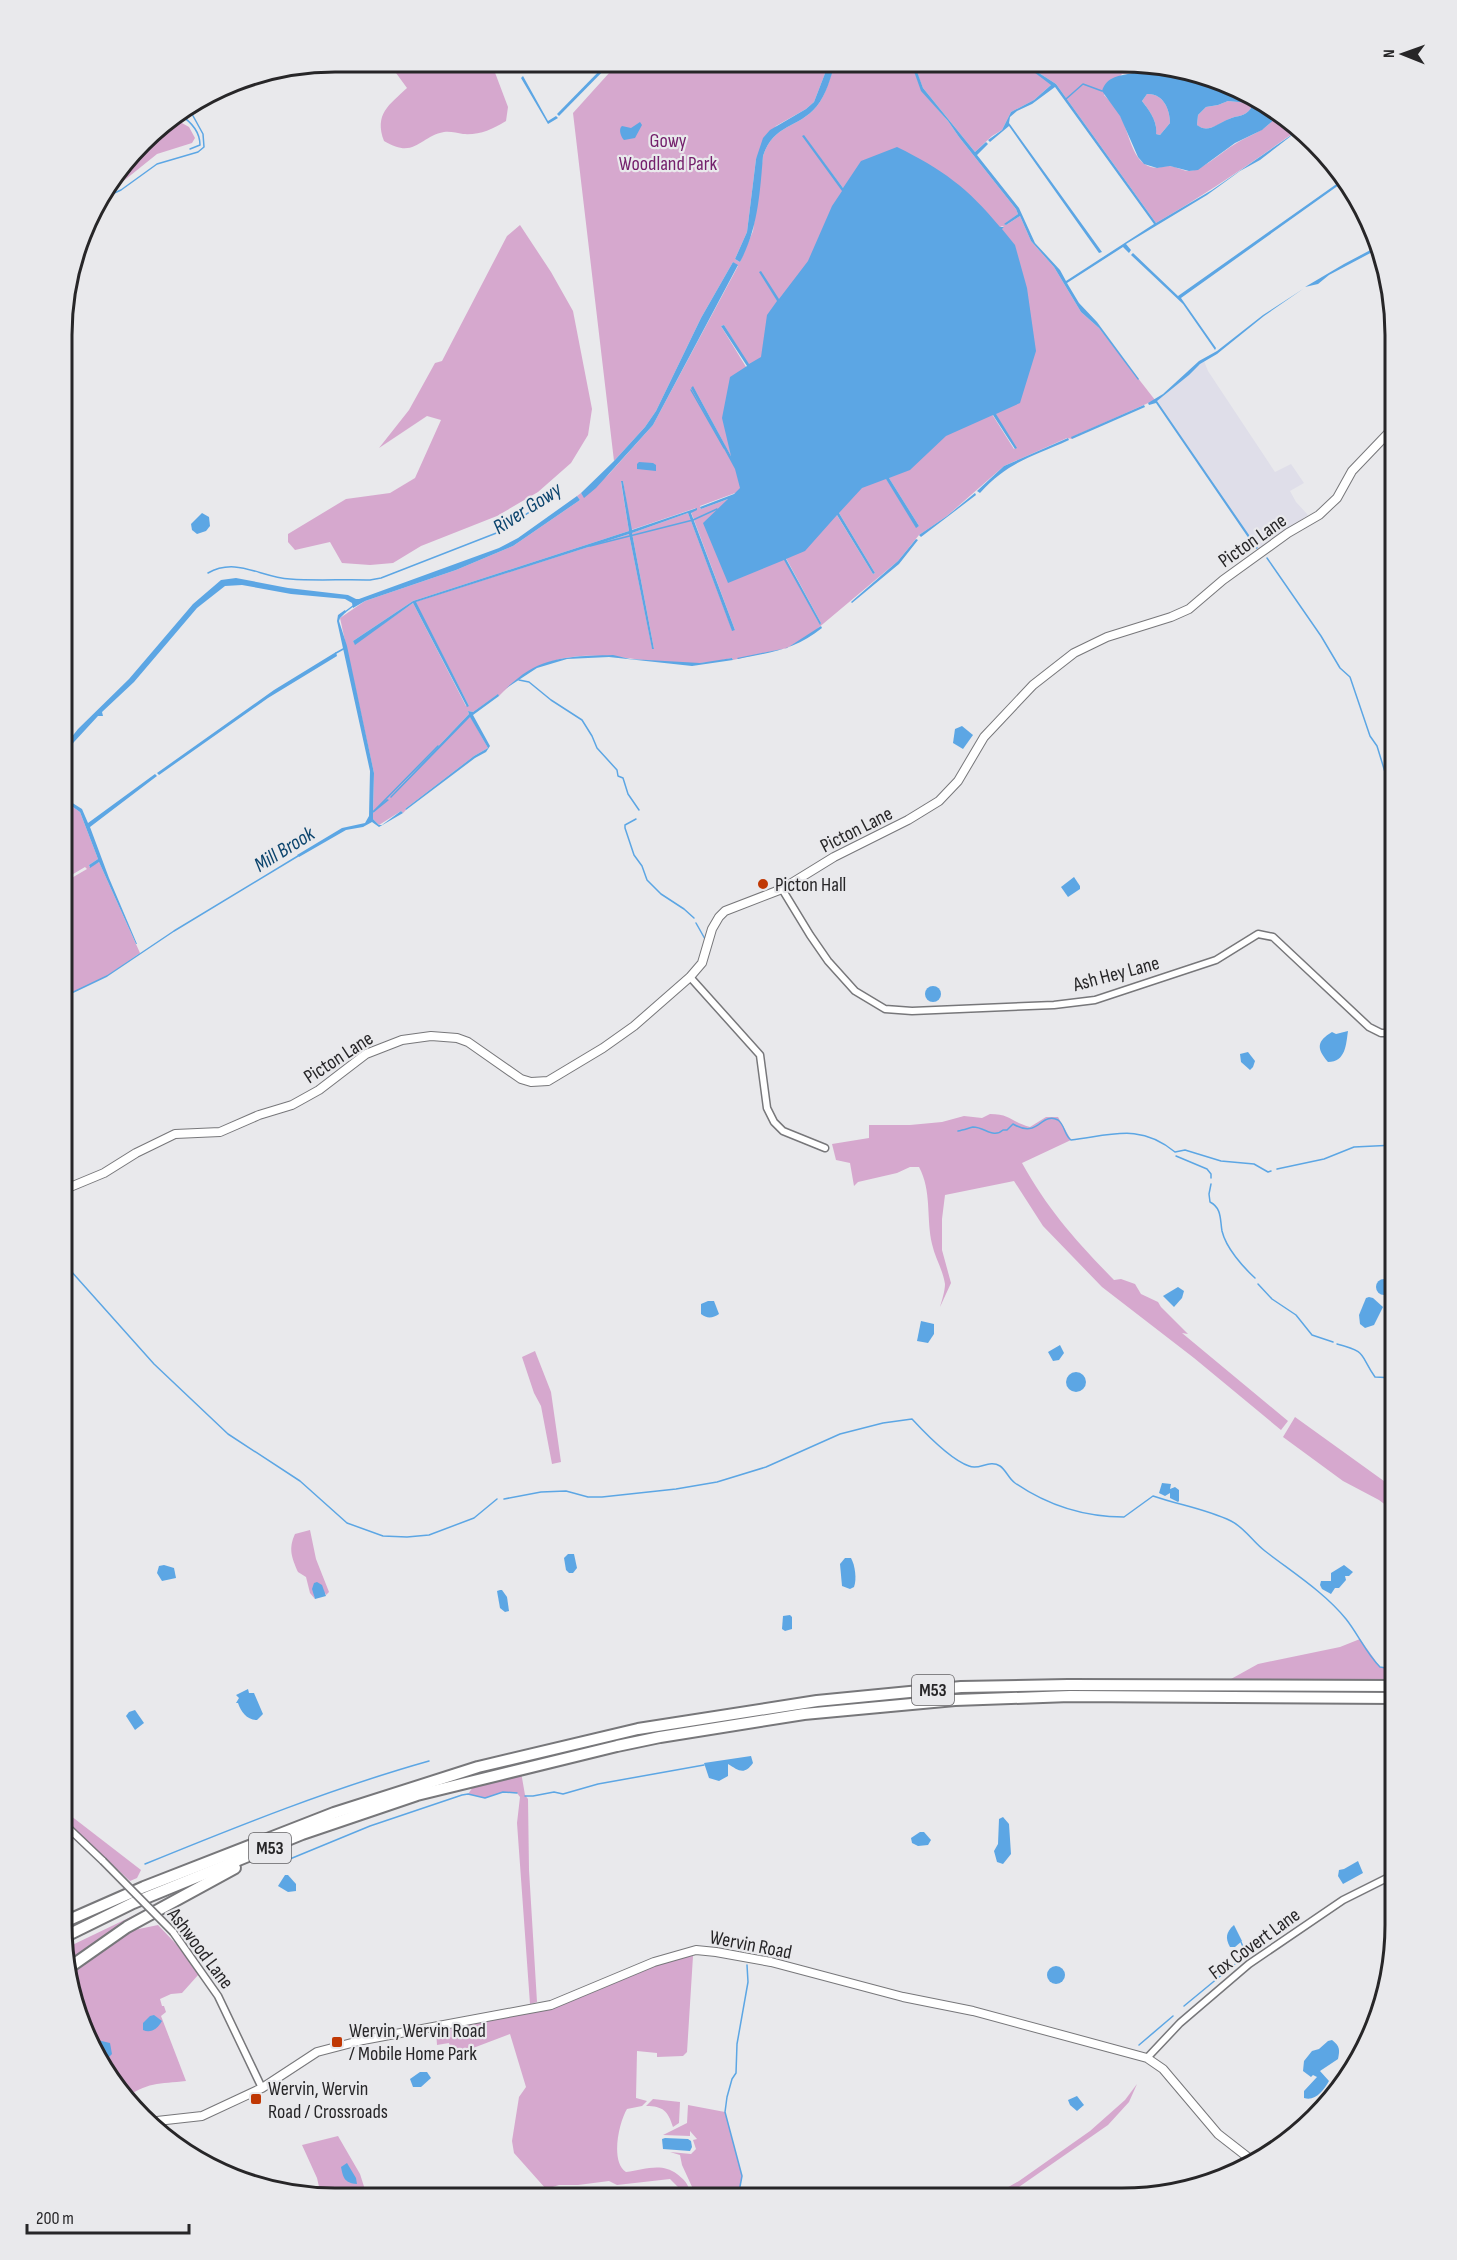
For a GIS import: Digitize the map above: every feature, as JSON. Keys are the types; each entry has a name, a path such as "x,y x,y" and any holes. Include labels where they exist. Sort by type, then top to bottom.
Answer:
{"highway":[{"name":"M53","path":"72,1919 144,1887 334,1813 478,1767 638,1729 817,1701 961,1687 1068,1684 1385,1686"},
{"name":"M53","path":"72,1934 134,1903 302,1834 417,1795 564,1758 660,1737 804,1714 955,1700 1070,1696 1385,1698"},
{"path":"75,1964 156,1909 302,1834"}],"street":[{"name":"Picton Lane","path":"72,1186 104,1173 136,1153 175,1134 220,1132 259,1115 292,1105 319,1090 366,1054 402,1040 431,1036 457,1038 468,1042 521,1079 531,1082 548,1081 611,1043 690,977 702,963 712,929 725,911 782,889 834,857 908,820 939,801 958,781 984,737 1033,685 1074,653 1114,635 1171,618 1189,609 1223,580 1281,538 1319,515 1337,498 1352,471 1385,436"},
{"name":"Ash Hey Lane","path":"782,889 828,961 855,991 885,1009 912,1011 1054,1005 1095,999 1216,960 1262,933 1273,937 1369,1028 1385,1033"},
{"path":"690,977 760,1055 767,1108 774,1122 783,1131 825,1148"},
{"name":"Ashwood Lane","path":"72,1832 173,1932 218,1996 262,2088"},
{"name":"Fox Covert Lane","path":"1147,2058 1180,2023 1249,1964 1343,1900 1385,1879"},
{"name":"Wervin Road","path":"159,2121 202,2116 262,2088 317,2052 363,2040 551,2005 654,1962 696,1950 771,1962 903,1997 973,2011 1147,2058 1163,2069 1218,2134 1247,2157"}],"shaded area":[{"path":"1204,361 1208,371 1275,472 1291,464 1304,483 1290,491 1308,515 1258,550 1156,401"}],"green space":[{"path":"395,72 495,72 508,107 506,121 480,133 444,132 410,148 394,146 384,141 381,132 382,117 389,105 407,88"},
{"name":"Gowy Woodland Park","path":"610,72 826,72 814,102 776,126 756,159 747,232 735,259 740,262 753,231 763,156 768,145 780,132 802,119 817,106 832,72 915,72 922,91 1016,209 1018,214 1005,224 1020,216 1031,241 1054,267 1081,312 1099,328 1155,400 1072,437 1072,439 1067,438 1004,466 947,516 919,535 898,561 811,634 787,648 733,660 732,658 704,663 671,663 594,656 570,657 546,663 523,676 499,696 497,695 473,712 468,711 469,714 390,797 470,716 488,748 474,756 405,809 403,813 401,811 379,825 373,819 373,813 387,799 373,812 374,773 340,618 365,601 456,570 513,546 580,500 577,496 581,493 584,497 609,474 653,425 738,266 733,262 701,318 656,411 645,427 614,461 573,113","holes":["803,135 852,200 968,250 1002,226 1004,227 967,253 971,374 1016,448 1014,449 910,284","760,272 919,526 916,527 863,441 830,498 875,573 873,574 721,326 724,325 759,382 785,314","693,386 821,623 820,624 747,492 701,509 700,506 746,489","623,481 631,530 696,508 691,512 735,630 732,630 688,513 632,533 654,649 629,534 415,602 469,706 466,706 413,603 355,644 353,641 413,601 629,531 621,482"]},
{"path":"917,72 1035,72 1052,84 1034,100 1011,112 1002,130 975,152 923,88"},
{"path":"1037,72 1133,73 1122,74 1104,95 1121,117 1135,153 1139,159 1151,167 1171,166 1187,171 1199,168 1259,131 1273,120 1292,134 1229,178 1156,223 1056,84"},
{"path":"1147,94 1153,94 1161,99 1169,112 1170,123 1160,135 1156,134 1154,121 1142,101"},
{"path":"1228,101 1246,103 1251,108 1244,114 1213,127 1205,129 1197,125 1198,115 1206,107"},
{"path":"180,122 189,127 195,138 192,143 157,154 121,183 137,161 161,137"},
{"path":"520,225 573,311 592,409 588,435 571,463 538,492 497,516 421,546 393,563 370,565 342,563 330,542 295,550 288,542 288,534 346,499 390,493 415,478 441,420 427,416 379,448 409,410 435,363 442,361 507,236"},
{"path":"72,806 80,812 98,859 89,867 99,862 140,953 107,976 72,993 72,878 87,869 85,867 72,875"},
{"path":"990,1114 1002,1115 1030,1127 1046,1117 1058,1117 1071,1140 1022,1163 1042,1196 1075,1239 1114,1280 1121,1279 1135,1284 1141,1294 1158,1302 1188,1334 1182,1333 1288,1421 1281,1430 1194,1358 1102,1287 1043,1226 1014,1181 945,1195 942,1250 951,1283 940,1307 945,1284 932,1244 926,1186 919,1167 910,1167 897,1173 858,1182 854,1186 850,1163 836,1160 832,1144 869,1138 869,1125 910,1125 942,1122 964,1116 982,1118"},
{"path":"535,1351 551,1392 561,1462 552,1464 541,1406 534,1393 522,1357"},
{"path":"1295,1417 1385,1482 1385,1504 1343,1481 1283,1437"},
{"path":"310,1530 316,1559 329,1592 326,1595 325,1593 314,1595 315,1599 310,1593 306,1577 298,1572 291,1549 295,1534"},
{"path":"1360,1639 1380,1667 1385,1668 1385,1680 1231,1679 1258,1664 1340,1647"},
{"path":"521,1772 525,1795 528,1799 529,1870 537,2002 530,2004 517,1823 520,1797 517,1793 503,1792 485,1798 468,1794 473,1787"},
{"path":"72,1817 141,1870 137,1878 130,1881 72,1827"},
{"path":"141,1912 74,1959 73,1945"},
{"path":"158,1925 199,1974 182,1993 171,1994 160,1999 166,2012 161,2016 186,2081 146,2087 132,2093 99,2042 86,2010 76,1971 134,1930"},
{"path":"693,1956 687,2052 683,2056 657,2057 657,2053 637,2051 636,2098 647,2101 642,2106 627,2109 619,2132 617,2151 621,2167 626,2172 665,2168 683,2179 689,2188 679,2188 670,2179 617,2185 609,2181 545,2188 514,2153 512,2141 519,2097 526,2087 510,2034 452,2056 449,2043 437,2045 436,2030 554,2008 680,1957"},
{"path":"1137,2084 1129,2102 1108,2125 1017,2188 1007,2188 1090,2131 1125,2100"},
{"path":"653,2099 680,2102 679,2123 673,2127 664,2110 646,2106"},
{"path":"688,2105 725,2112 742,2176 740,2188 693,2188 680,2155 670,2152 691,2154 696,2149 693,2140 697,2139 690,2131 690,2136 663,2135 687,2123"},
{"path":"338,2136 360,2174 364,2188 319,2187 302,2145"}],"water":[{"path":"598,72 602,72 559,116 557,114"},
{"path":"826,72 832,72 826,91 817,106 802,119 780,132 768,145 763,156 759,197 751,237 740,262 735,259 747,232 756,159 763,138 770,130 814,102"},
{"path":"914,72 917,72 923,88 975,152 986,142 988,144 977,155 1019,208 1035,243 1060,270 1066,281 1154,224 1055,87 1032,104 1017,111 1010,117 1009,123 1102,252 1099,253 1009,126 990,142 988,140 1002,130 1011,112 1034,100 1051,85 1034,72 1056,84 1156,223 1212,190 1293,135 1260,160 1240,171 1207,195 1126,244 1131,250 1129,253 1123,247 1067,283 1079,303 1097,322 1138,380 1099,328 1081,312 1054,267 1031,241 1020,216 1004,224 1018,214 1016,209 948,121 921,91"},
{"path":"1133,73 1174,77 1207,86 1246,103 1228,101 1206,107 1198,115 1197,125 1201,127 1213,127 1244,114 1251,108 1250,105 1274,120 1262,130 1235,143 1198,170 1189,171 1170,166 1157,168 1144,164 1138,157 1120,116 1102,91 1107,82 1118,76","holes":["1147,94 1153,94 1161,99 1169,112 1170,123 1160,135 1156,134 1154,121 1142,101"]},
{"path":"523,76 548,121 556,116 558,118 548,124 521,78"},
{"path":"640,122 642,125 635,138 624,140 620,133 622,126 631,128"},
{"path":"804,135 843,188 861,161 897,147 928,163 977,201 1000,227 1004,227 1002,229 1015,245 1027,288 1036,351 1020,403 996,414 1017,448 1015,449 993,415 946,436 910,470 889,478 919,526 916,528 886,479 862,488 839,513 875,573 873,574 837,515 805,551 786,559 821,623 820,625 784,560 728,583 703,523 728,499 701,509 700,507 734,494 740,488 735,469 691,388 693,386 731,456 722,418 730,377 747,366 721,326 724,325 749,364 761,357 767,315 777,301 759,272 761,271 779,299 808,261 832,206 842,191 802,136"},
{"path":"1337,184 1338,185 1181,298 1216,348 1215,350 1183,304 1131,255 1133,253 1178,296"},
{"path":"1371,250 1372,252 1329,275 1318,284 1305,287"},
{"path":"733,262 738,265 653,425 596,488 584,498 581,493 614,461 645,427 656,411 701,318"},
{"path":"1303,289 1264,316 1217,354 1200,364 1157,401 1258,548 1256,549 1156,403 1149,405 1148,403 1163,394 1199,361 1217,351 1263,315"},
{"path":"1144,405 1145,407 1072,439 1071,437"},
{"path":"1068,438 1069,440 1011,467 980,493 977,491 1004,466"},
{"path":"639,462 653,463 656,465 656,471 637,469"},
{"path":"621,481 623,481 632,530 697,508 691,513 735,630 732,631 688,513 632,533 654,649 652,649 629,534 416,602 469,706 467,707 413,603 355,645 353,641 413,601 629,531"},
{"path":"975,493 976,495 921,537 919,535 947,516"},
{"path":"577,496 580,500 513,546 456,570 365,601 353,608 352,603 345,599 291,594 242,585 225,586 197,608 134,682 102,712 103,716 98,716 72,745 72,737 78,729 129,679 193,604 221,580 236,578 288,588 348,595 359,599 499,548 518,538"},
{"path":"202,513 209,517 210,526 206,531 197,534 192,530 191,524"},
{"path":"916,539 918,540 899,564 851,602 898,561"},
{"path":"345,610 346,612 339,621 347,646 374,773 373,811 387,799 389,800 373,813 373,819 382,825 401,811 403,813 379,827 372,822 363,827 346,830 299,857 297,855 342,828 365,823 369,816 370,771 337,621 338,615"},
{"path":"821,626 822,628 812,635 789,647"},
{"path":"783,649 738,659 737,658"},
{"path":"336,652 337,656 268,698 159,775 157,773 274,690"},
{"path":"613,655 630,659 700,663 732,658 733,660 692,666 609,657 567,659 537,668 502,691 525,673 548,662 569,657"},
{"path":"498,694 499,696 473,715 490,746 486,752 405,809 474,756 488,748 470,717 390,797 469,714 468,711 473,712"},
{"path":"962,726 973,735 963,749 953,743 955,729"},
{"path":"155,774 157,776 90,827 137,944 99,862 90,868 89,865 98,859 80,812 72,806 72,803 82,809 88,823"},
{"path":"1074,877 1080,889 1068,897 1061,887"},
{"path":"933,986 941,994 933,1002 925,994"},
{"path":"1348,1031 1342,1056 1328,1062 1321,1053 1321,1042 1332,1032 1336,1034"},
{"path":"1248,1052 1255,1061 1250,1070 1241,1062 1240,1054"},
{"path":"1384,1279 1384,1295 1378,1293 1376,1287 1378,1281"},
{"path":"1178,1287 1184,1291 1182,1298 1174,1307 1163,1296"},
{"path":"1369,1297 1383,1307 1374,1325 1365,1328 1360,1324 1359,1315 1366,1298"},
{"path":"714,1301 719,1314 706,1317 701,1314 701,1304"},
{"path":"921,1321 934,1324 934,1334 928,1343 917,1341"},
{"path":"1060,1345 1064,1353 1059,1360 1053,1361 1048,1352"},
{"path":"1076,1372 1083,1375 1086,1382 1083,1389 1076,1392 1069,1389 1066,1382 1069,1375"},
{"path":"1162,1483 1171,1484 1170,1489 1175,1487 1179,1490 1178,1502 1170,1498 1170,1493 1165,1496 1159,1493"},
{"path":"568,1554 574,1554 577,1568 573,1573 566,1570 564,1558"},
{"path":"845,1558 851,1558 854,1568 855,1584 850,1589 842,1586 840,1564"},
{"path":"1344,1565 1353,1572 1345,1576 1346,1580 1339,1588 1335,1588 1331,1594 1322,1589 1321,1581 1331,1581 1331,1573"},
{"path":"159,1566 174,1568 176,1578 162,1581 157,1573"},
{"path":"314,1583 322,1585 326,1596 315,1599 312,1589"},
{"path":"502,1590 507,1597 509,1611 505,1612 500,1608 497,1591"},
{"path":"790,1615 792,1629 785,1631 782,1629 783,1616"},
{"path":"248,1689 249,1693 254,1693 263,1714 257,1720 247,1717 236,1703 239,1698 236,1695"},
{"path":"135,1710 144,1723 135,1730 126,1716"},
{"path":"751,1756 753,1763 750,1767 741,1771 728,1764 728,1776 719,1781 709,1778 704,1763"},
{"path":"1003,1817 1009,1824 1011,1854 1003,1864 997,1862 994,1851 998,1844 999,1819"},
{"path":"924,1832 931,1840 928,1845 918,1846 912,1843 911,1838"},
{"path":"1358,1861 1363,1873 1343,1884 1338,1876 1339,1870"},
{"path":"285,1875 288,1875 296,1884 296,1891 288,1892 278,1886"},
{"path":"1234,1925 1242,1941 1235,1947 1230,1947 1227,1935"},
{"path":"1056,1966 1062,1969 1065,1975 1062,1981 1056,1984 1050,1981 1047,1975 1050,1969"},
{"path":"154,2015 162,2021 160,2024 151,2031 143,2030 143,2023"},
{"path":"98,2040 110,2043 112,2054 109,2057"},
{"path":"1332,2040 1339,2048 1338,2059 1320,2071 1329,2081 1315,2097 1304,2098 1304,2091 1317,2077 1313,2075 1311,2077 1303,2071 1304,2061 1312,2051"},
{"path":"420,2072 427,2072 431,2078 421,2087 413,2087 410,2079"},
{"path":"1077,2096 1084,2105 1077,2111 1068,2100"},
{"path":"662,2139 688,2139 692,2147 690,2151 663,2149"},
{"path":"347,2163 357,2184 347,2181 344,2177 341,2167"}],"waterway":[{"path":"1066,99 1083,84 1102,91"},
{"path":"113,194 157,164 198,152 204,147 203,134 192,114"},
{"path":"185,119 196,131 200,145 190,149"},
{"path":"691,390 724,448"},
{"name":"River Gowy","path":"208,573 218,569 238,567 290,579 370,580 381,578 499,532 551,498"},
{"path":"590,546 693,520 717,509"},
{"path":"1267,558 1321,636 1340,668 1350,677 1385,772"},
{"path":"345,612 353,606"},
{"path":"336,653 345,648"},
{"path":"519,680 529,682 551,700 582,720 597,748 617,770 618,776 623,778 628,794 639,810"},
{"name":"Mill Brook","path":"374,811 438,746"},
{"path":"636,819 625,825 625,828 634,855 642,866 647,880 661,894 694,918"},
{"name":"Mill Brook","path":"72,993 107,976 174,931 298,856"},
{"path":"696,923 705,939"},
{"path":"958,1131 977,1127 996,1133 1007,1130 1013,1124 1029,1129 1047,1119 1054,1118 1060,1122 1071,1140 1113,1134 1138,1134 1150,1137 1175,1152 1185,1150 1221,1161 1254,1164 1268,1172 1271,1171"},
{"path":"1277,1169 1324,1159 1354,1147 1385,1145"},
{"path":"1176,1156 1207,1169 1211,1178"},
{"path":"1211,1184 1210,1202 1219,1211 1227,1244 1255,1278"},
{"path":"72,1272 154,1364 228,1434 300,1481 347,1523 383,1536 429,1535 474,1518 497,1499"},
{"path":"1258,1284 1272,1299 1296,1315 1312,1335 1333,1342"},
{"path":"1337,1344 1354,1349 1362,1355 1375,1377 1385,1378"},
{"path":"504,1499 541,1492 566,1491 588,1497 602,1497 717,1482 766,1467 840,1434 883,1423 912,1419 939,1446 962,1463 973,1467 996,1464 1027,1491 1067,1508 1095,1515 1124,1517 1153,1496 1212,1513 1231,1521 1328,1600 1346,1619 1370,1656 1380,1667 1385,1668"},
{"path":"145,1864 321,1795 429,1761"},
{"path":"525,1796 554,1792 563,1794 598,1784 704,1765"},
{"path":"282,1859 285,1861 370,1826 462,1795 485,1798 503,1792 517,1793"},
{"path":"1184,2006 1247,1956 1241,1942"},
{"path":"740,2188 742,2176 725,2112 732,2079 736,2073 737,2044 748,1982 747,1965"},
{"path":"1139,2045 1173,2016"}],"place":[{"name":"Picton Hall","path":"763,884"},
{"name":"Wervin, Wervin Road / Mobile Home Park","path":"337,2042"},
{"name":"Wervin, Wervin Road / Crossroads","path":"256,2099"}]}
